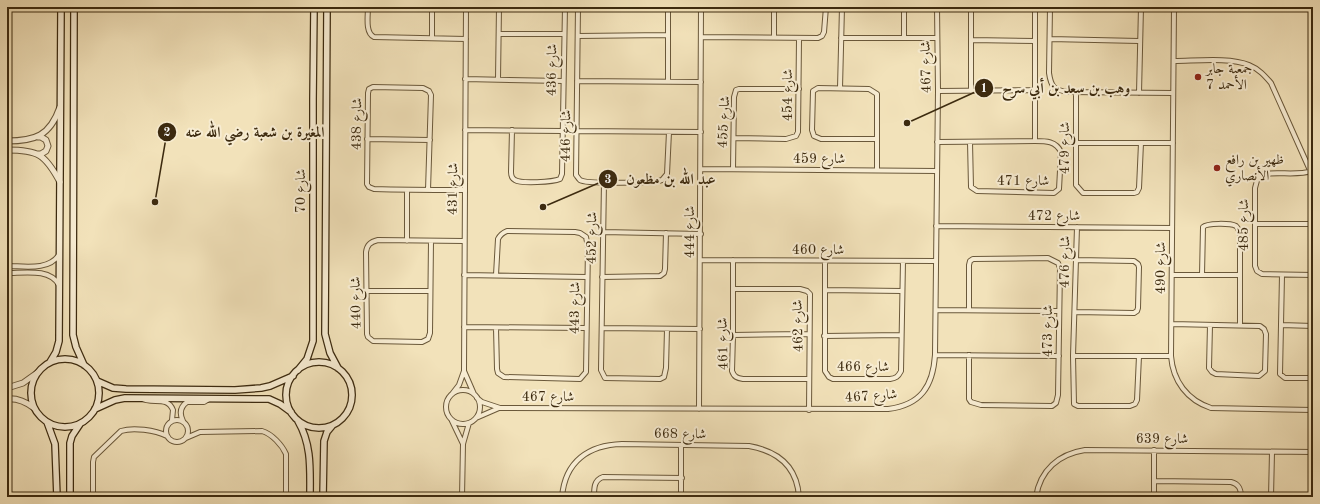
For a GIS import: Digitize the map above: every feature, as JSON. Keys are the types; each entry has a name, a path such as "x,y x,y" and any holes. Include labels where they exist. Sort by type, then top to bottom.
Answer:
{"main road":[{"path":"50,362 56,352 59,341 58,285 61,7"},
{"path":"74,7 73,335 76,347 84,365"},
{"name":"شارع 70","path":"298,370 307,359 313,341 314,7"},
{"name":"شارع 70","path":"327,7 325,334 328,348 338,368"},
{"path":"70,497 70,443 72,436 80,424 91,415 95,409 99,398 97,381 90,369 74,360 56,360 50,362 37,373 34,378 31,390 34,408 40,416 54,426 63,427 80,424"},
{"path":"291,412 287,394 289,384 298,370 307,365 318,362 338,368 348,379 352,398 348,412 327,432 324,440 323,497"},
{"path":"97,381 113,388 126,389 235,390 270,386 293,376"},
{"path":"95,409 115,400 125,398 269,399 280,404 291,412 303,424 318,428 333,425"},
{"path":"297,419 306,438 309,449 310,497"},
{"path":"47,422 55,444 57,497"}],"street":[{"path":"368,7 368,32 370,36 380,38 466,39"},
{"path":"432,7 432,38"},
{"name":"شارع 431","path":"452,394 459,385 464,371 466,7"},
{"path":"498,79 499,7"},
{"name":"شارع 436","path":"512,130 511,177 514,180 523,182 554,181 560,179 562,174 565,7"},
{"name":"شارع 446","path":"578,7 576,174 578,178 585,182 655,182 662,180 667,174 669,132"},
{"path":"668,7 668,81"},
{"name":"شارع 444","path":"699,409 701,260 701,7"},
{"path":"774,7 774,37"},
{"path":"702,37 818,38 822,36 825,28 826,7"},
{"path":"840,88 842,7"},
{"path":"904,7 904,38"},
{"name":"شارع 467","path":"476,397 482,402 500,408 809,410 888,409 907,405 914,401 927,387 932,374 935,355 938,91 937,7"},
{"path":"971,7 971,91"},
{"path":"1035,141 1036,7"},
{"path":"1050,7 1050,80 1053,88 1058,91 1076,92 1173,93"},
{"path":"1139,93 1140,7"},
{"name":"شارع 490","path":"1174,7 1171,356 1173,371 1187,395 1203,406 1224,409 1313,410"},
{"path":"499,34 564,34"},
{"path":"578,36 667,35"},
{"name":"شارع 454","path":"734,138 786,139 796,136 799,128 799,38"},
{"path":"842,38 937,38"},
{"path":"970,40 1035,41"},
{"path":"1050,40 1140,41"},
{"path":"1174,61 1230,61 1250,65 1264,75 1271,83 1313,177"},
{"path":"465,79 563,81"},
{"path":"577,81 701,82"},
{"name":"شارع 438","path":"428,190 431,95 429,91 424,88 373,87 369,89 366,184 374,189 407,190 428,190 464,190"},
{"path":"877,139 821,139 814,136 812,130 813,91 818,88 869,89 877,94 877,139 877,170"},
{"name":"شارع 455","path":"733,169 734,97 736,90 799,89"},
{"path":"938,91 1035,90"},
{"name":"شارع 479","path":"1076,92 1076,185 1083,193 1137,192 1139,188 1141,143"},
{"path":"7,141 24,141 38,137 46,131 52,123 60,106"},
{"path":"465,130 562,131"},
{"path":"577,130 701,132"},
{"path":"37,154 46,151 48,146 46,140 38,137"},
{"path":"367,139 430,140"},
{"name":"شارع 471","path":"937,142 1047,141 1055,144 1059,147 1061,152 1060,187 1058,191 1054,193 977,191 971,187 970,142"},
{"path":"1076,143 1173,143"},
{"path":"7,150 25,150 37,154 51,167 60,182"},
{"name":"شارع 459","path":"701,169 937,171"},
{"name":"شارع 485","path":"1311,171 1304,174 1266,174 1258,177 1255,188 1255,266 1257,271 1262,274 1313,275"},
{"name":"شارع 452","path":"604,182 601,370 605,378 660,379 664,377 666,368 667,329"},
{"path":"407,190 407,241"},
{"path":"1202,275 1203,227 1208,224 1231,224 1238,228 1240,232 1240,325"},
{"path":"1255,224 1313,224"},
{"name":"شارع 472","path":"936,226 1172,228"},
{"name":"شارع 476","path":"1077,227 1073,356 1074,404 1078,406 1130,406 1136,404 1139,356"},
{"name":"شارع 443","path":"496,275 498,239 504,232 575,232 586,236 588,243 586,372 580,379 510,378 500,375 497,369 496,328"},
{"path":"603,232 701,234"},
{"path":"602,277 660,276 664,274 666,233"},
{"name":"شارع 440","path":"431,241 430,336 422,342 373,341 367,334 366,252 369,244 378,240 464,241"},
{"path":"7,266 45,265 53,262 59,255"},
{"name":"شارع 473","path":"968,309 970,261 973,259 1048,258 1058,263 1060,268 1059,356 1058,396 1056,403 1052,406 987,405 971,402 969,399 969,355"},
{"name":"شارع 460","path":"701,260 936,261"},
{"name":"شارع 461","path":"733,260 734,289 732,371 735,377 743,379 809,379"},
{"path":"1075,312 1134,313 1138,308 1138,264 1134,262 1076,260"},
{"name":"شارع 466","path":"825,261 825,371 829,377 833,379 890,379 899,376 901,371 903,261"},
{"path":"7,273 46,274 54,278 58,285"},
{"path":"464,275 587,277"},
{"path":"1172,275 1240,275"},
{"path":"1282,275 1280,374 1285,378 1313,378"},
{"name":"شارع 462","path":"734,289 800,289 807,291 810,299 809,410"},
{"path":"825,290 902,291"},
{"path":"367,291 430,291"},
{"path":"936,310 968,309 1059,311"},
{"path":"1172,324 1260,326 1264,329 1266,334 1265,371 1259,376 1216,374 1212,372 1210,368 1210,325"},
{"path":"1281,325 1313,326"},
{"path":"464,327 586,328"},
{"path":"602,328 700,329"},
{"path":"733,335 810,334"},
{"path":"824,336 901,335"},
{"path":"935,355 1059,356"},
{"path":"1073,356 1171,356"},
{"name":"شارع 431","path":"464,371 470,387 476,397"},
{"path":"7,388 23,383 37,373"},
{"path":"452,420 460,424 469,423 475,419 480,406 476,397 471,392 464,390 458,391 452,394 446,404 448,416 452,420 463,444"},
{"path":"140,398 148,402 167,402 173,410 172,420"},
{"path":"7,399 18,399 34,408"},
{"path":"200,432 187,426 183,421 180,413 181,408 187,402 204,402 210,399"},
{"name":"شارع 467","path":"475,419 500,408"},
{"path":"155,431 167,425 172,420 178,419 183,421"},
{"path":"462,497 463,444 469,423"},
{"path":"167,425 167,436"},
{"path":"186,438 188,432 187,426"},
{"path":"93,497 94,457 121,431 125,430 155,431 177,442 200,432 262,431 271,435 284,449 286,454 286,497"},
{"name":"شارع 668","path":"562,497 566,479 575,463 596,448 613,444 749,446 770,452 787,464 797,483 799,497"},
{"path":"681,445 681,497"},
{"name":"شارع 639","path":"1036,497 1044,474 1056,461 1066,455 1085,450 1313,452"},
{"path":"1154,450 1154,497"},
{"path":"1271,497 1272,452"},
{"path":"594,497 595,483 599,478 603,477 682,478"},
{"path":"1154,481 1231,482 1238,486 1241,497"}],"place":[{"name":"جمعية جابر الأحمد 7","path":"1198,77"},
{"name":"وهب بن سعد بن أبي سرح","path":"907,123"},
{"name":"ظهير بن رافع الأنصاري","path":"1217,168"},
{"name":"المغيرة بن شعبة رضي الله عنه","path":"155,202"},
{"name":"عبد الله بن مظعون","path":"543,207"}]}
